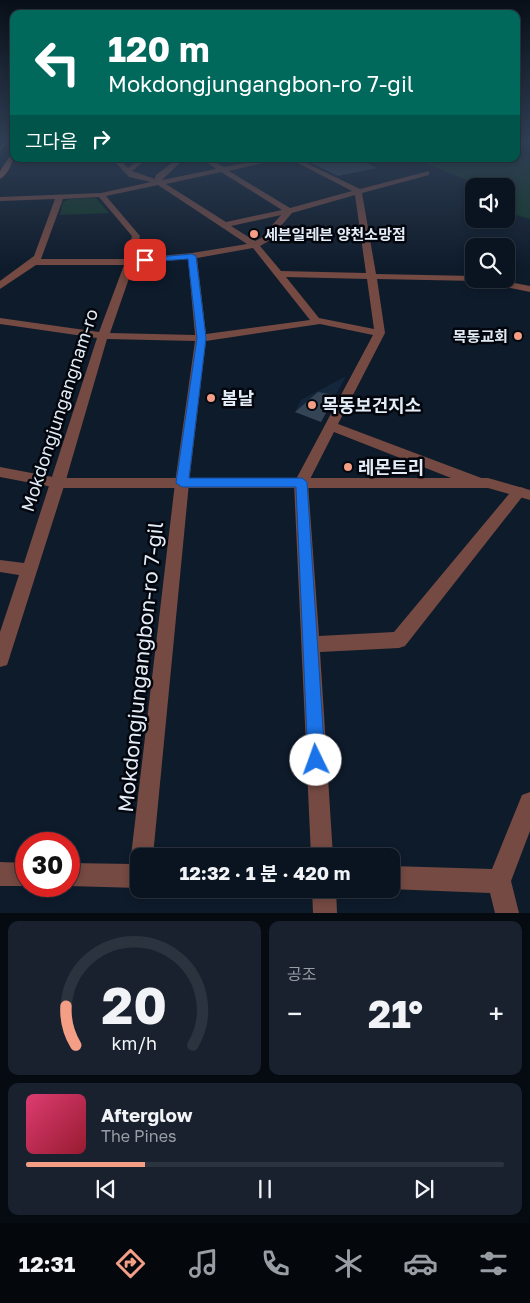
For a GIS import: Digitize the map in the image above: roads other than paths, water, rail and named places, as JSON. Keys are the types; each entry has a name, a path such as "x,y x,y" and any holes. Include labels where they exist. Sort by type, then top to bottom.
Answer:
{"street":[{"path":"0,199 101,194 150,184"},
{"path":"160,184 255,245 315,320 380,333"},
{"path":"247,184 289,210"},
{"path":"343,184 358,191"},
{"path":"224,225 388,184"},
{"path":"322,848 302,482 380,333 358,191"},
{"name":"Mokdongjungangnam-ro","path":"0,658 58,483 103,336 130,262 136,236 101,194"},
{"path":"0,286 34,262 38,257 60,196"},
{"path":"34,262 130,262 192,256 255,245 264,240 289,210"},
{"name":"Mokdongjungangbon-ro 7-gil","path":"143,848 182,483 201,338 192,256"},
{"path":"278,274 465,279"},
{"path":"515,286 530,289"},
{"path":"0,321 103,336 201,338 315,323 315,320"},
{"path":"331,426 479,483"},
{"path":"0,472 58,483 488,483 524,493 399,640 310,644"},
{"path":"0,566 29,570"},
{"path":"507,913 499,881 530,803"},
{"path":"0,874 15,874"},
{"path":"80,875 130,876"},
{"path":"400,878 499,881"},
{"path":"324,898 325,913"}],"place":[{"name":"세븐일레븐 양천소망점","path":"254,234"},
{"name":"목동교회","path":"518,336"},
{"name":"봄날","path":"211,398"},
{"name":"목동보건지소","path":"312,405"},
{"name":"레몬트리","path":"348,467"}]}
